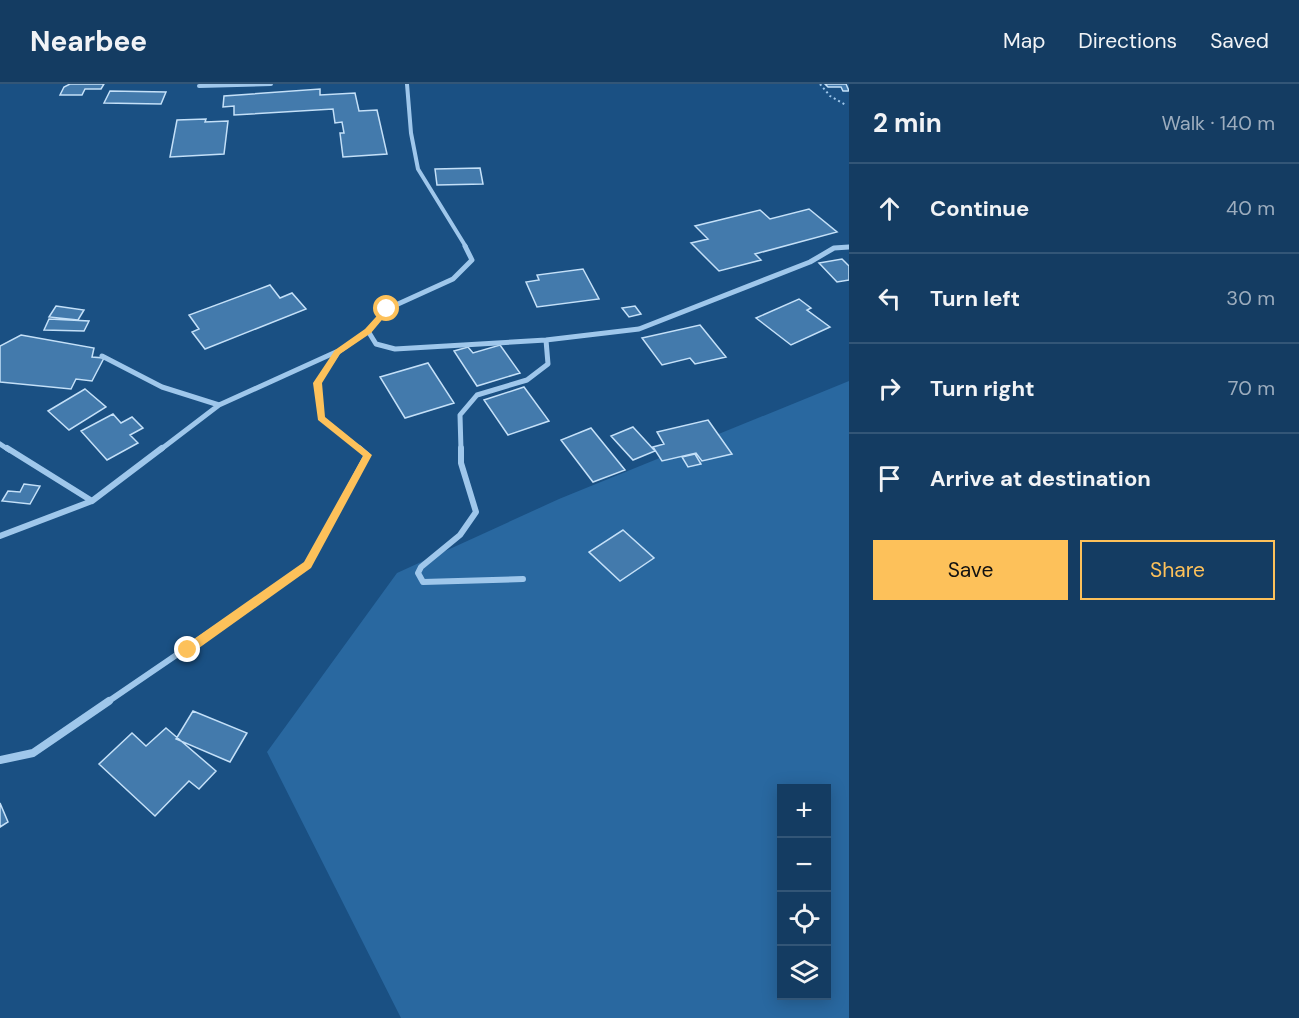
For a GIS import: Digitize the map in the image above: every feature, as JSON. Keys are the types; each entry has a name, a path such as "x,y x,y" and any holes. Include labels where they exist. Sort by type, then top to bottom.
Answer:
{"street":[{"path":"199,86 271,84"},
{"path":"0,536 92,501 219,405 338,352 368,331 387,309 453,279 472,260 464,239 423,181 415,158 407,84"},
{"path":"368,331 376,344 395,349 546,340 639,329 810,262 834,248 849,247"},
{"path":"524,579 423,582 418,573 421,567 460,535 476,512 461,463 460,415 477,395 527,380 548,364 546,340"},
{"path":"0,760 33,753 308,565 368,455 321,418 317,383 338,352"},
{"path":"102,356 162,387 219,405"},
{"path":"0,444 92,501"}],"path":[{"path":"820,84 830,96 846,105"}],"shaded area":[{"path":"849,381 849,1018 401,1018 267,752 397,573 559,499"}],"building":[{"path":"70,84 104,84 101,89 85,89 82,95 60,95 64,87"},
{"path":"825,84 846,84 849,91 843,91 841,87 828,87"},
{"path":"320,89 320,95 355,93 359,111 377,110 387,154 343,157 340,133 344,133 342,122 335,123 333,109 234,115 234,106 223,107 224,96"},
{"path":"110,91 166,92 161,104 104,103"},
{"path":"206,119 205,122 228,121 224,154 170,157 177,120"},
{"path":"480,168 483,184 437,185 435,169"},
{"path":"809,209 837,232 755,254 761,260 719,271 691,243 708,239 695,226 760,210 770,219"},
{"path":"842,259 849,266 849,280 837,282 819,263"},
{"path":"583,269 599,299 537,307 526,282 539,280 537,275"},
{"path":"270,285 280,298 292,293 306,309 205,349 192,332 199,329 189,315"},
{"path":"799,299 811,308 807,310 830,327 791,345 756,318"},
{"path":"56,306 84,310 78,320 49,317"},
{"path":"635,306 641,314 629,317 622,308"},
{"path":"49,319 89,321 84,331 44,330"},
{"path":"700,325 726,357 695,364 690,358 662,365 642,338"},
{"path":"21,335 94,348 92,357 104,358 92,381 76,379 71,389 0,382 0,346"},
{"path":"500,345 520,373 477,386 454,351 468,347 473,353"},
{"path":"428,363 454,403 405,418 380,377"},
{"path":"524,387 549,421 508,435 484,400"},
{"path":"85,389 106,407 69,430 48,411"},
{"path":"113,414 121,423 132,417 143,428 130,435 138,443 107,460 81,431"},
{"path":"708,420 732,454 702,461 696,453 662,461 653,447 664,444 657,432"},
{"path":"633,427 655,451 633,460 611,436"},
{"path":"591,428 625,470 593,482 561,440"},
{"path":"695,454 701,464 688,467 682,457"},
{"path":"24,484 40,486 30,504 2,501 8,491 20,492"},
{"path":"623,530 654,558 620,581 589,552"},
{"path":"193,711 247,733 230,762 176,739"},
{"path":"166,728 216,771 199,789 189,781 155,816 99,764 132,733 146,746"},
{"path":"0,803 8,822 0,827"}],"route":[{"path":"188,650 308,565 368,455 321,418 317,383 338,352 368,331 387,309"}]}
